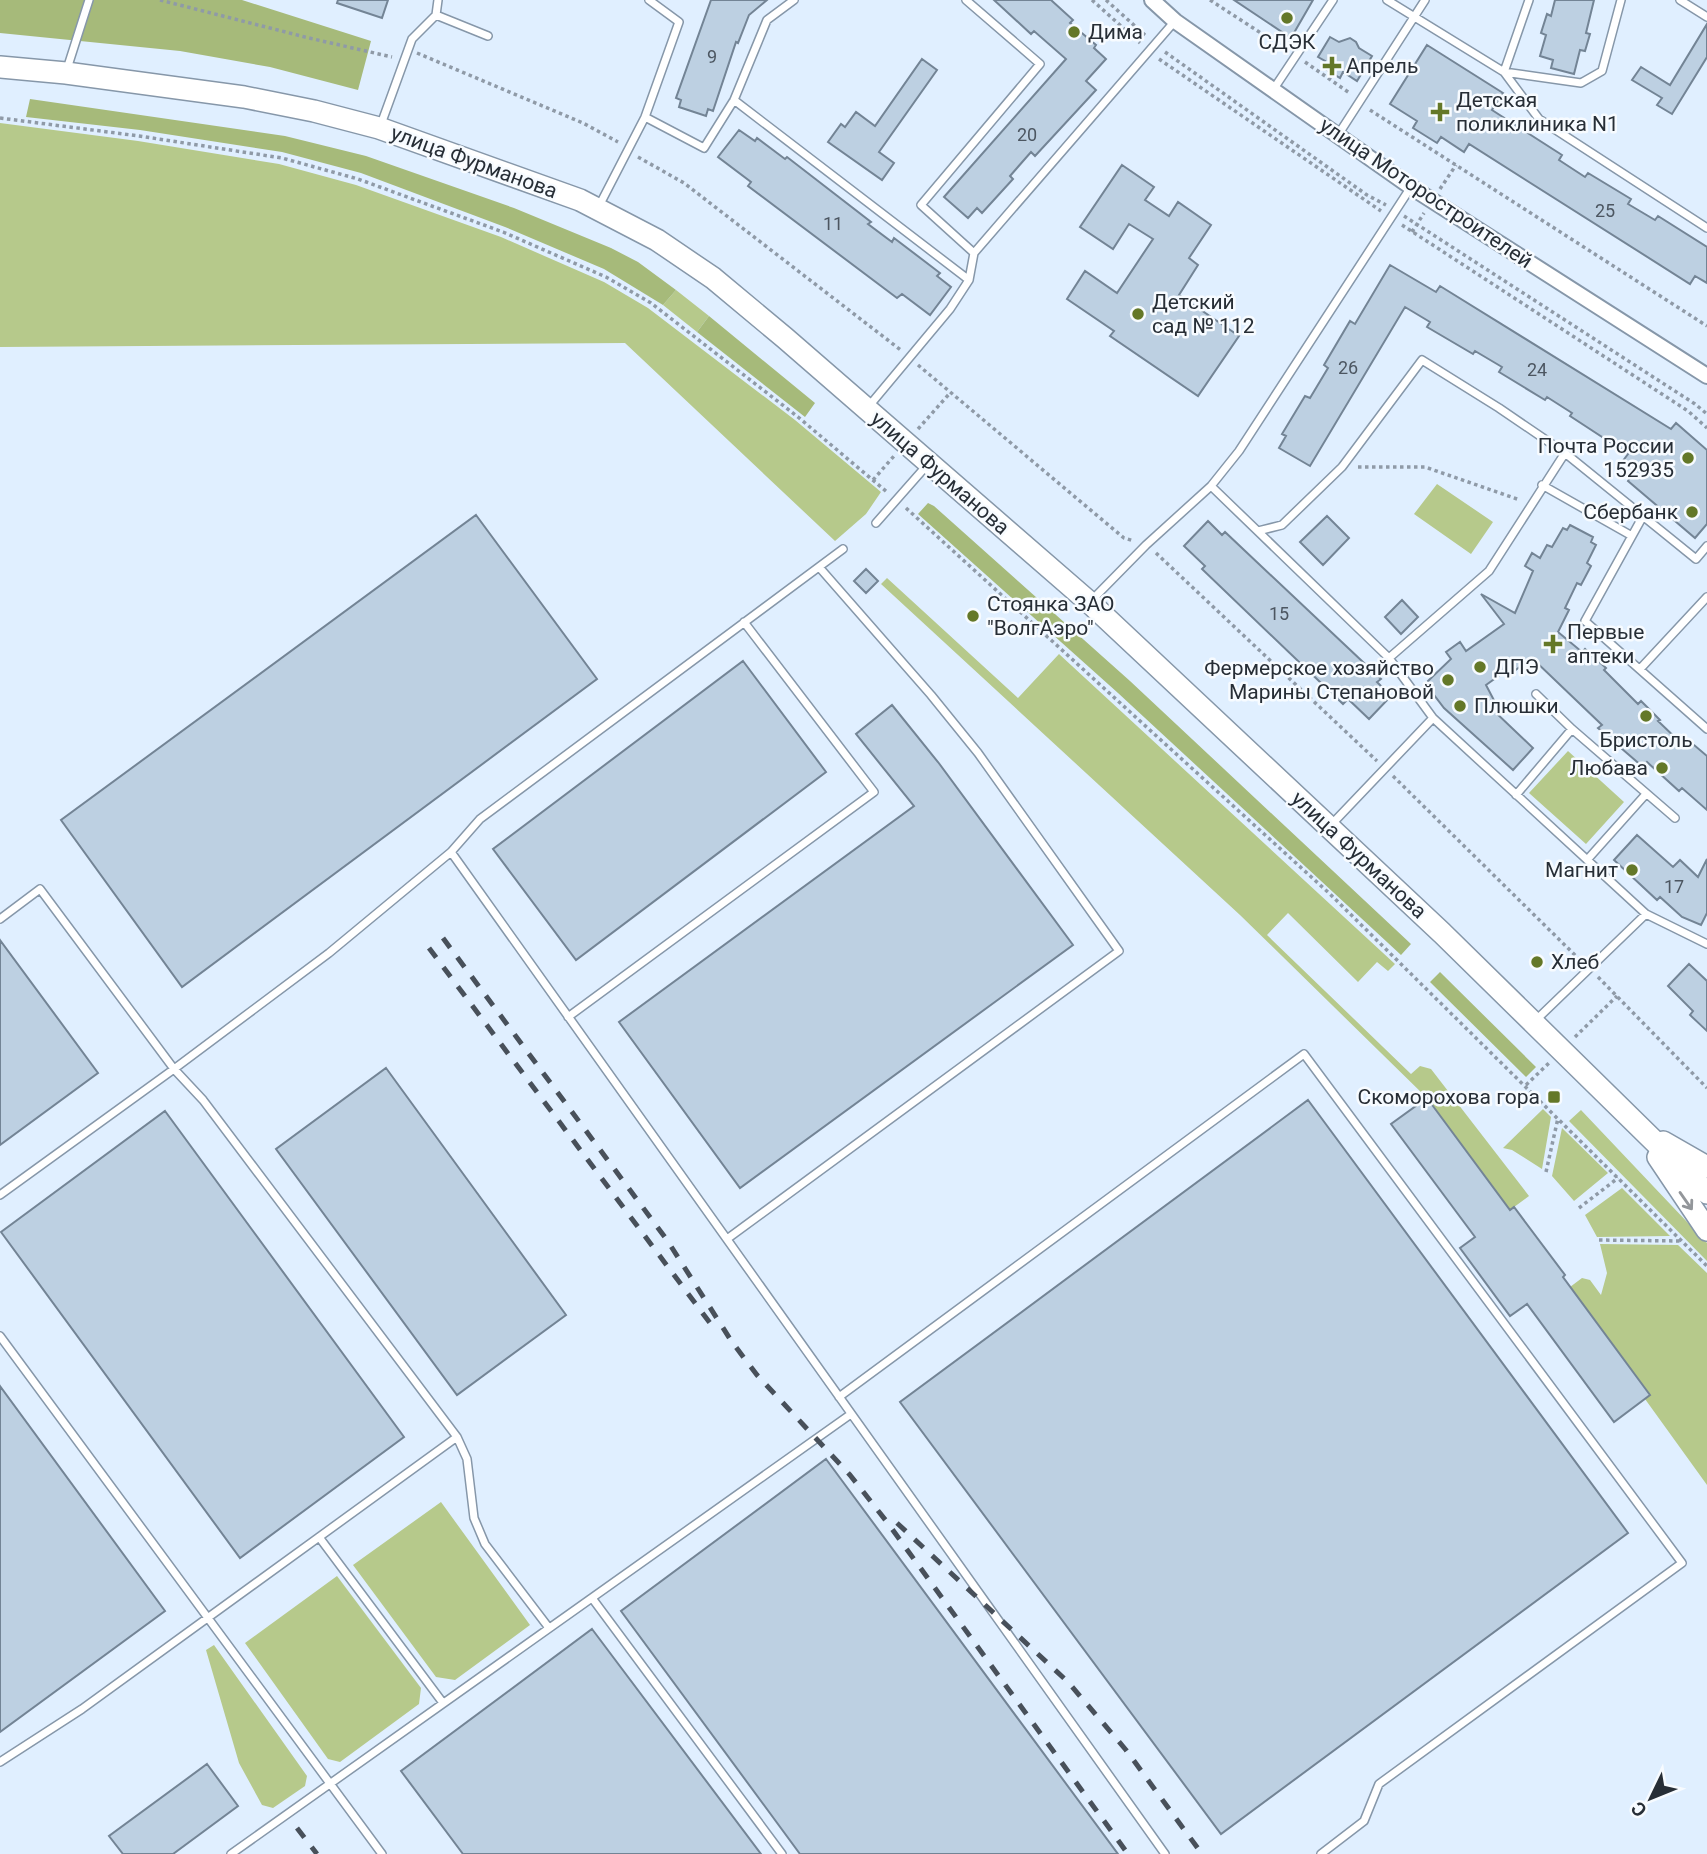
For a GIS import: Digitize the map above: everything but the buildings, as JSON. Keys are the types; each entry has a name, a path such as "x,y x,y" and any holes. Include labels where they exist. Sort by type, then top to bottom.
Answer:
{"main road":[{"name":"улица Фурманова","path":"0,67 244,97 379,128 598,208 657,240 713,278 785,338 1089,602 1442,933 1707,1193"},
{"path":"1640,1129 1707,1167"},
{"path":"1640,1129 1707,1230"}],"street":[{"name":"улица Моторостроителей","path":"1152,0 1175,21 1411,187 1707,376"}],"lane":[{"path":"66,73 89,0"},
{"path":"379,128 412,39 436,15 438,0"},
{"path":"598,208 645,117 680,22 649,0"},
{"path":"645,117 705,148 734,100 767,20 794,0"},
{"path":"967,0 1040,64 921,205 974,253"},
{"path":"1273,90 1333,0"},
{"path":"1387,0 1504,72 1539,119 1707,228"},
{"path":"1337,135 1426,0"},
{"path":"1504,72 1529,0"},
{"path":"1504,72 1581,83 1602,71 1621,0"},
{"path":"1680,0 1707,17"},
{"path":"436,15 488,36"},
{"path":"867,410 950,309 969,280 974,253 1175,21"},
{"path":"734,100 969,280"},
{"path":"1089,602 1211,486 1239,451 1411,187"},
{"path":"1258,531 1282,525 1342,467 1422,360 1565,453 1696,559 1707,546"},
{"path":"1389,658 1489,571 1565,453"},
{"path":"876,523 928,464"},
{"path":"1542,485 1632,536"},
{"path":"1211,486 1389,658 1433,718 1646,914 1707,944"},
{"path":"1643,516 1585,621 1707,729"},
{"path":"0,1195 329,953 451,852 490,812 844,549"},
{"path":"727,1239 1119,951 978,753 819,567"},
{"path":"1640,669 1707,597"},
{"path":"568,1017 874,792 744,622"},
{"path":"1536,694 1572,729 1675,818"},
{"path":"1330,826 1433,718"},
{"path":"1516,794 1572,729"},
{"path":"1587,860 1646,794"},
{"path":"451,852 1165,1854"},
{"path":"0,919 40,889 174,1069 203,1100 457,1437 467,1458 474,1518 485,1544 549,1628"},
{"path":"1533,1023 1646,914"},
{"path":"839,1397 1304,1054 1682,1563 1379,1784 1364,1821 1321,1854"},
{"path":"0,1336 382,1854"},
{"path":"230,1854 851,1414"},
{"path":"0,1762 82,1709 457,1437"},
{"path":"319,1537 443,1703"},
{"path":"592,1598 782,1854"}],"path":[{"path":"160,0 404,59"},
{"path":"1210,0 1353,95 1359,103 1707,326"},
{"path":"409,50 583,123 684,183 910,358 1124,538 1146,545 1386,769 1707,1088"},
{"path":"0,118 282,158 358,179 503,232 606,277 651,303 798,417 896,499 1330,894 1707,1266"},
{"path":"1342,467 1424,467 1531,503"},
{"path":"1546,1172 1559,1118"},
{"path":"1579,1208 1618,1178"},
{"path":"1599,1240 1681,1241"}],"green space":[{"path":"0,0 242,0 371,41 358,90 270,67 180,51 0,33"},
{"path":"30,99 285,136 366,156 514,208 611,248 638,262 676,290 663,305 604,269 505,227 361,173 282,152 140,130 26,117"},
{"path":"0,123 138,141 279,164 356,185 501,237 604,282 648,308 795,420 881,492 866,514 835,541 625,343 0,347"},
{"path":"676,290 709,316 697,332 663,305"},
{"path":"709,316 815,403 805,417 697,332"},
{"path":"1437,484 1493,522 1471,554 1414,514"},
{"path":"928,503 1130,681 1411,944 1401,955 1118,693 918,514"},
{"path":"887,578 1018,698 1059,654 1395,964 1388,971 1377,962 1358,982 1288,913 1267,935 1411,1074 1420,1066 1431,1069 1529,1196 1510,1210 1427,1098 1240,915 881,584"},
{"path":"1568,751 1624,802 1586,844 1529,793"},
{"path":"1440,972 1536,1067 1526,1077 1430,982"},
{"path":"1543,1109 1551,1117 1542,1169 1512,1150 1503,1148"},
{"path":"1581,1110 1707,1243 1707,1261 1569,1121"},
{"path":"1562,1128 1608,1173 1574,1201 1552,1176"},
{"path":"1622,1188 1670,1236 1597,1237 1585,1215"},
{"path":"1600,1244 1678,1245 1707,1273 1707,1485 1645,1399 1650,1395 1570,1287 1582,1278 1590,1280 1601,1295 1607,1273"},
{"path":"441,1502 530,1625 455,1680 436,1677 353,1565"},
{"path":"337,1576 421,1688 419,1704 340,1762 328,1759 245,1643"},
{"path":"214,1645 307,1776 305,1786 273,1808 262,1805 239,1763 206,1650"}],"railway":[{"path":"443,938 667,1240 732,1342 757,1375 850,1475 887,1522 1128,1854"},
{"path":"429,948 710,1323"},
{"path":"897,1523 1068,1682 1126,1750 1202,1854"},
{"path":"297,1828 317,1854"}],"place":[{"name":"СДЭК","path":"1287,18"},
{"name":"Дима","path":"1074,32"},
{"name":"Апрель","path":"1332,66"},
{"name":"Детская поликлиника N1","path":"1440,112"},
{"name":"Детский сад № 112","path":"1138,314"},
{"name":"Почта России 152935","path":"1688,458"},
{"name":"Сбербанк","path":"1692,512"},
{"name":"Стоянка ЗАО \"ВолгАэро\"","path":"973,616"},
{"name":"Первые аптеки","path":"1553,644"},
{"name":"ДПЭ","path":"1480,667"},
{"name":"Фермерское хозяйство Марины Степановой","path":"1448,680"},
{"name":"Плюшки","path":"1460,706"},
{"name":"Бристоль","path":"1646,716"},
{"name":"Любава","path":"1662,768"},
{"name":"Магнит","path":"1632,870"},
{"name":"Хлеб","path":"1537,962"},
{"name":"Скоморохова гора","path":"1554,1097"}]}
